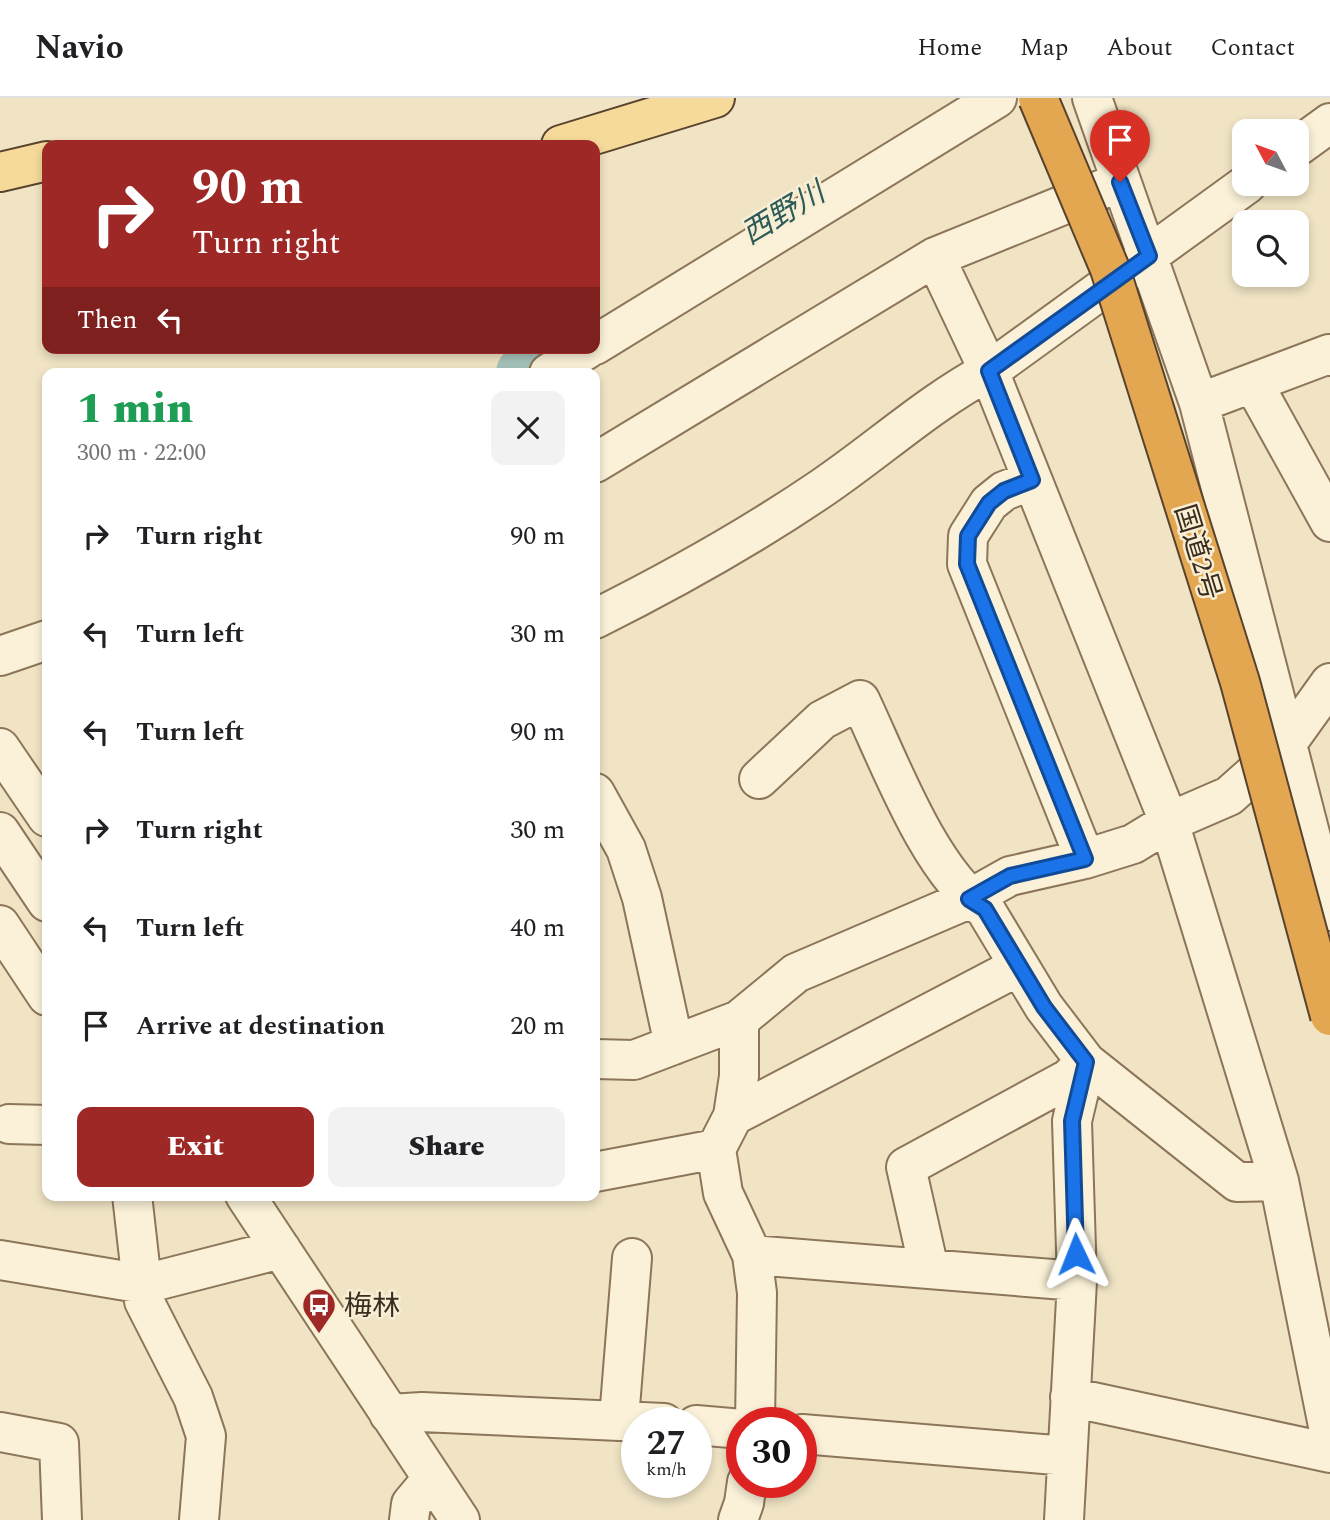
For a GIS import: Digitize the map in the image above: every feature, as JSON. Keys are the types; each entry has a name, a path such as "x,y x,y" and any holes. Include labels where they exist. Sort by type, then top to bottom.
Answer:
{"highway":[{"name":"国道2号","path":"1038,98 1110,269 1240,682 1330,1016"}],"main road":[{"path":"577,140 715,98"},
{"path":"0,173 42,162"}],"street":[{"path":"600,342 997,98"},
{"path":"1092,98 1199,403 1285,746 1330,911"},
{"path":"1309,138 1330,122"},
{"path":"600,460 935,257 1120,182"},
{"path":"600,616 673,580 822,488 960,386 989,371 1232,195"},
{"path":"935,257 989,371 1169,822 1279,1181 1325,1389 1330,1436"},
{"path":"557,368 579,354"},
{"path":"1199,403 1329,354 1330,356"},
{"path":"1253,383 1330,522"},
{"path":"1032,480 1004,491 989,503 968,536 967,564 1085,859"},
{"path":"0,656 42,642"},
{"path":"600,1059 634,1060 739,1020 796,973 969,899 1010,876 1085,859 1133,844 1169,822 1229,796 1285,746 1330,683"},
{"path":"759,779 822,720 860,700 924,833 946,872 969,899 985,909 1044,1007 1078,1076 1237,1182 1279,1181"},
{"path":"0,748 42,810"},
{"path":"600,802 626,849 642,898 674,1045"},
{"path":"0,832 42,895"},
{"path":"4,941 42,990"},
{"path":"600,1170 725,1132 1019,966"},
{"path":"739,1020 739,1076 725,1132 723,1193 752,1255 757,1293 755,1407"},
{"path":"929,1269 906,1167 1078,1076"},
{"path":"1063,1520 1077,1281 1072,1121 1078,1076"},
{"path":"9,1124 42,1125"},
{"path":"133,1201 144,1301 193,1397 206,1436 199,1520"},
{"path":"249,1201 460,1520"},
{"path":"0,1260 144,1284 281,1248"},
{"path":"752,1255 1077,1281"},
{"path":"389,1414 422,1412 619,1419 632,1258"},
{"path":"1070,1398 1330,1453"},
{"path":"0,1432 59,1444 62,1520"},
{"path":"817,1435 1067,1456"},
{"path":"409,1520 411,1504 432,1479"},
{"path":"738,1520 745,1498"}],"waterway":[{"name":"西野川","path":"532,368 554,354"}],"place":[{"name":"梅林","path":"319,1335"}],"route":[{"path":"1076,1254 1072,1121 1086,1062 1044,1007 985,909 969,899 1010,876 1085,859 967,564 968,536 989,503 1004,491 1032,480 989,371 1149,256 1120,182"}]}
